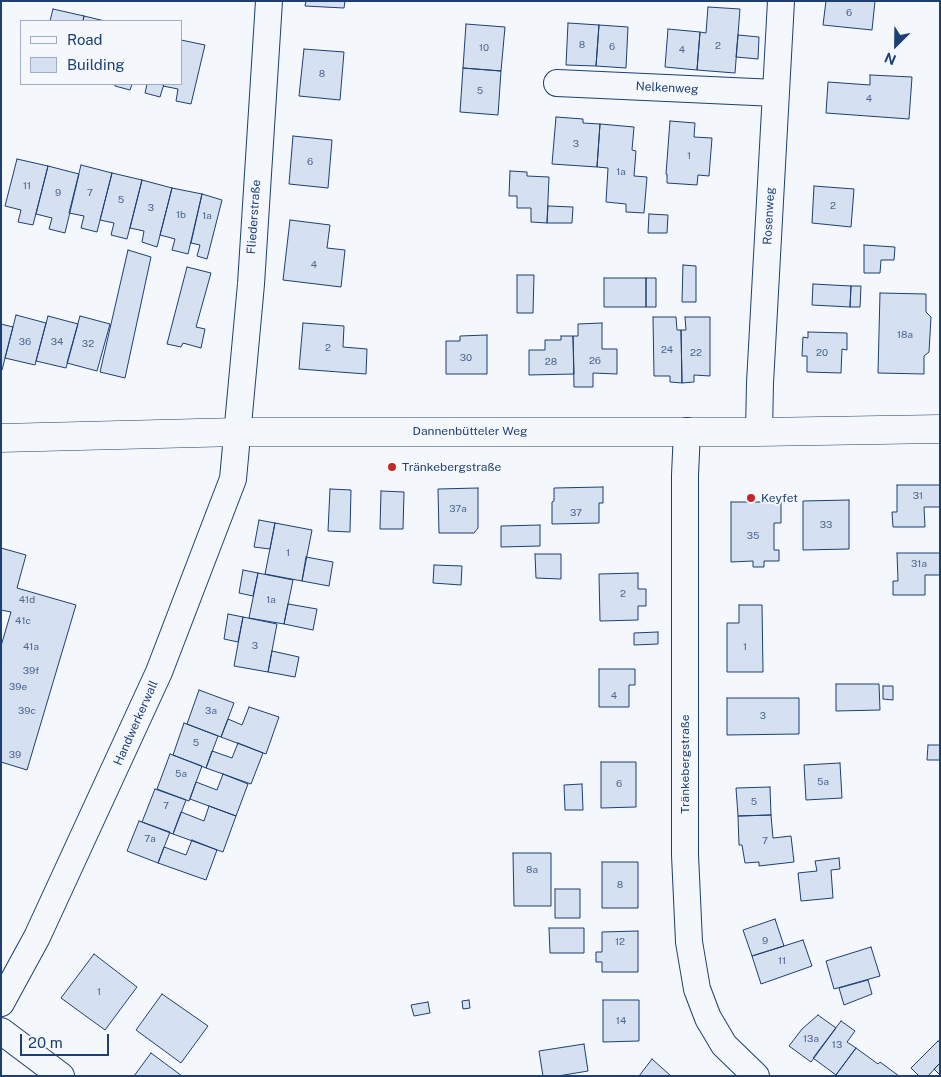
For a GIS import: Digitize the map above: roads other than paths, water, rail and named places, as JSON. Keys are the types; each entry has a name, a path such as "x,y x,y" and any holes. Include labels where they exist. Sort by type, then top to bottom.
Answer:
{"street":[{"name":"Fliederstraße","path":"238,432 251,284 269,1"},
{"name":"Rosenweg","path":"759,432 781,1"},
{"name":"Nelkenweg","path":"557,83 776,93"},
{"name":"Dannenbütteler Weg","path":"1,438 238,432 759,432 940,429"},
{"name":"Tränkebergstraße","path":"686,431 685,855 688,942 696,990 708,1018 724,1045 756,1076"},
{"name":"Handwerkerwall","path":"1,1002 37,937 159,672 233,479 238,432"},
{"path":"1,1031 61,1076"}],"place":[{"name":"Tränkebergstraße","path":"392,467"},
{"name":"Keyfet","path":"751,498"}]}
